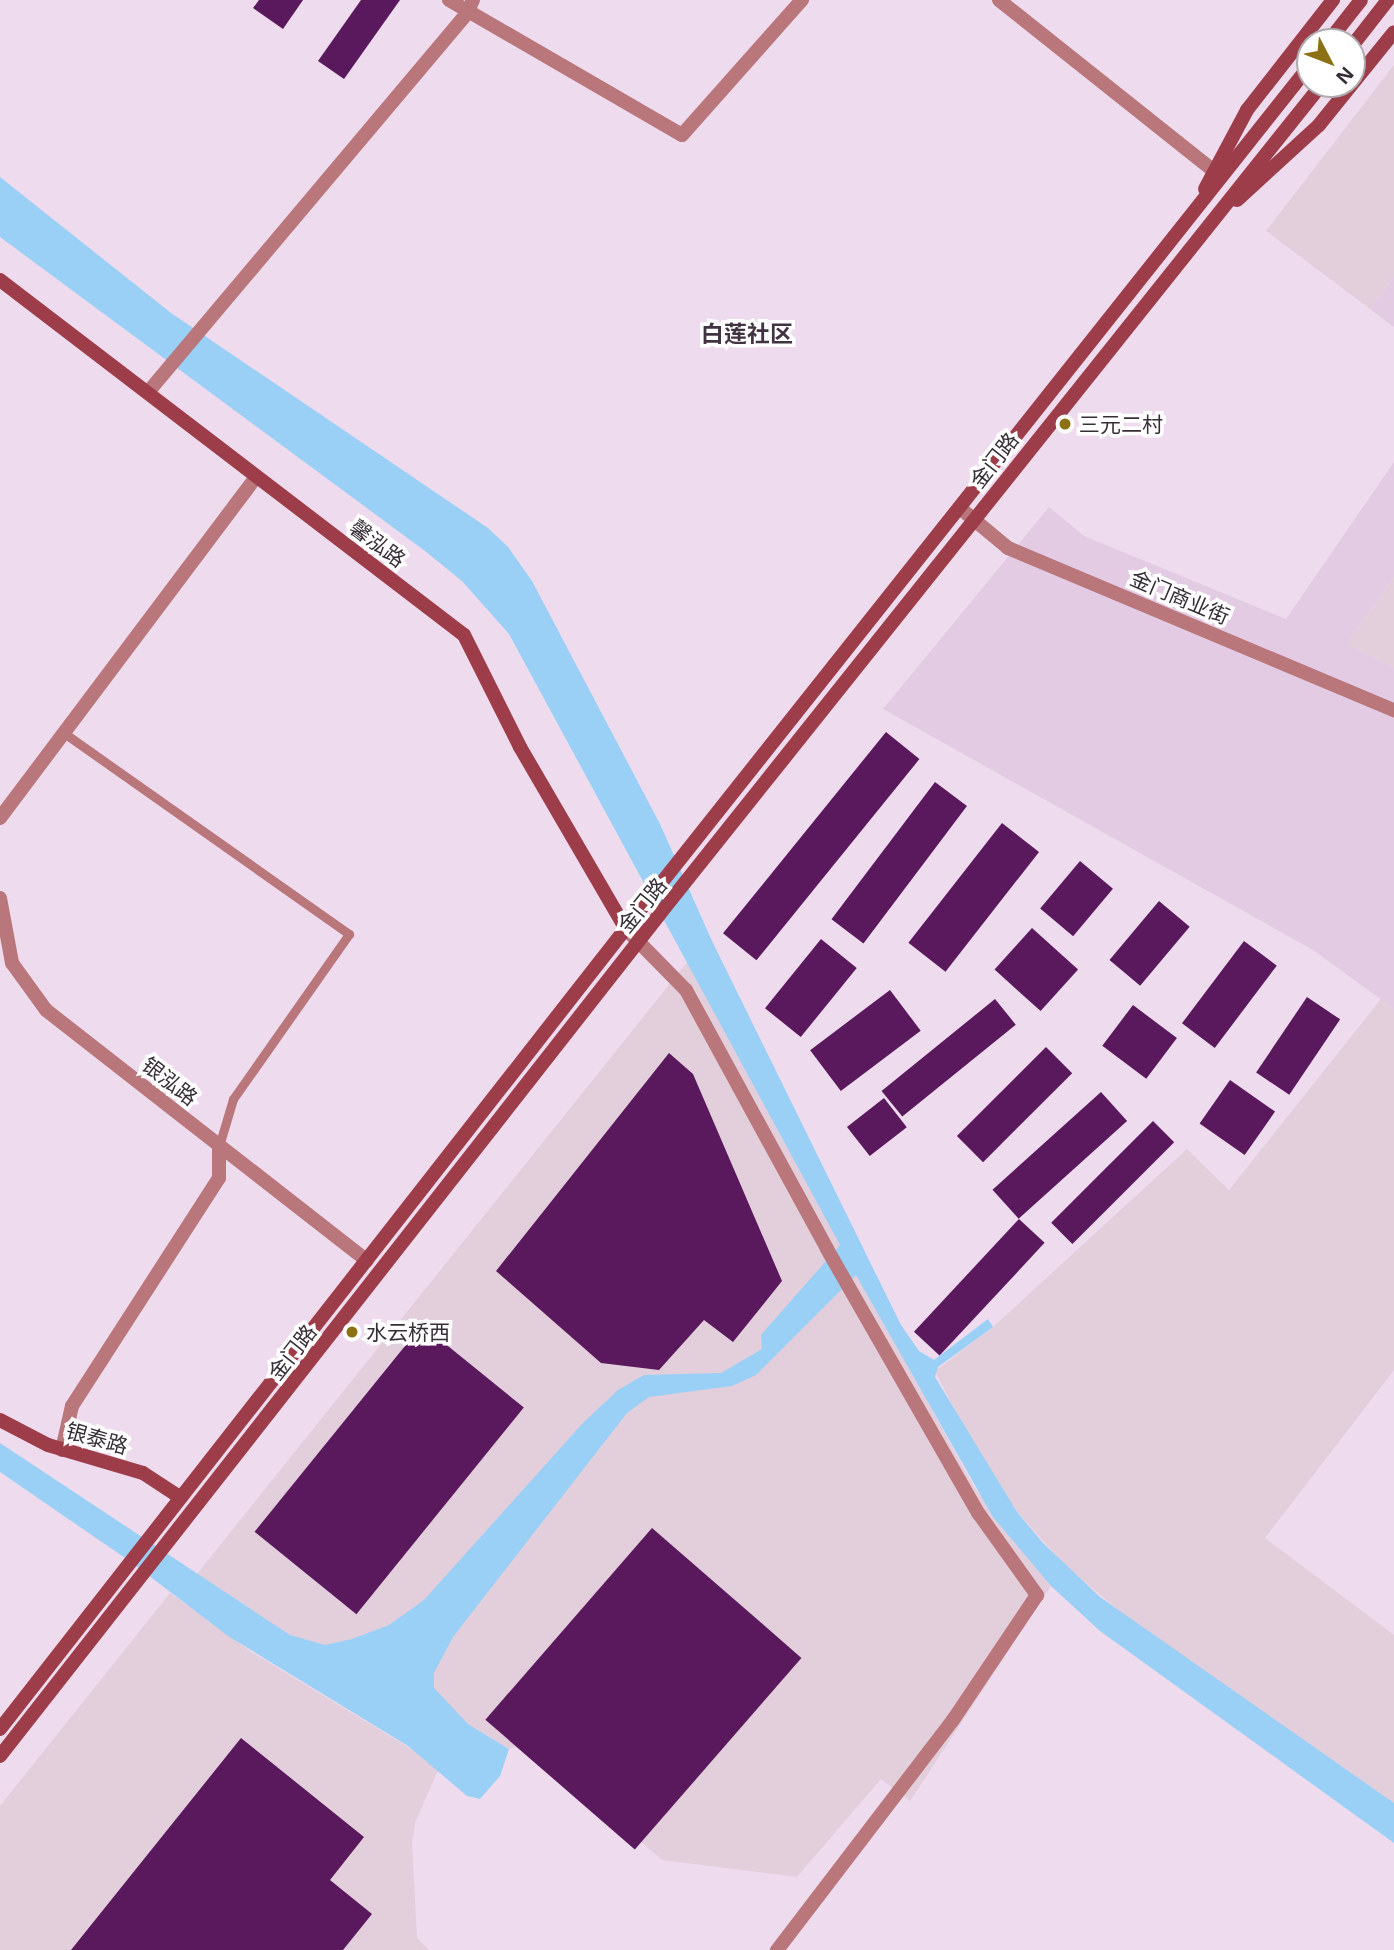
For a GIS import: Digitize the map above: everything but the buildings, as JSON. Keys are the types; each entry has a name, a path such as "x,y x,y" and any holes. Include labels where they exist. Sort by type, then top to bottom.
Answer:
{"main road":[{"path":"1191,217 1247,110 1333,0"},
{"path":"1339,28 1361,0"},
{"path":"1366,28 1388,0"},
{"path":"1205,228 1318,125 1394,32"},
{"name":"金门路","path":"0,1729 127,1570 651,896 1296,83"},
{"name":"金门路","path":"0,1756 170,1543 659,915 1311,98"},
{"name":"馨泓路","path":"0,280 149,391 256,477 464,635 520,747 626,929"},
{"name":"银泰路","path":"0,1420 62,1450 143,1473 181,1498"}],"street":[{"path":"449,0 470,6 682,135 802,0"},
{"path":"999,0 1214,171"},
{"path":"149,391 470,6"},
{"path":"0,818 256,477"},
{"name":"金门商业街","path":"960,508 1008,548 1394,710"},
{"name":"银泓路","path":"0,898 12,963 47,1010 367,1261"},
{"path":"626,929 685,990 855,1299 979,1514 1037,1595 945,1731 776,1950"},
{"path":"62,1450 72,1406 219,1178 219,1146"}],"lane":[{"path":"64,733 349,934 233,1099 219,1146"}],"shaded area":[{"path":"1394,65 1394,277 1370,309 1266,231"},
{"path":"1394,277 1394,327 1370,309"},
{"path":"1394,462 1394,577 1347,644 1394,668 1394,1009 1313,950 883,709 1049,507 1084,536 1286,619"},
{"path":"1394,577 1394,668 1347,644"},
{"path":"688,961 974,1487 1051,1586 910,1801 881,1779 797,1877 662,1860 527,1743 509,1749 475,1728 438,1770 415,1823 412,1842 417,1938 429,1950 0,1950 0,1806 170,1593 253,1653 421,1755 456,1715 443,1703 290,1635 197,1574"},
{"path":"1381,999 1394,1009 1394,1370 1265,1538 1394,1635 1394,1803 1123,1614 1065,1565 1017,1512 973,1446 935,1371 993,1327 1187,1149 1229,1190"}],"water":[{"path":"0,177 171,313 488,528 508,547 532,581 660,824 712,941 901,1325 919,1351 934,1360 988,1319 993,1327 938,1367 935,1377 1017,1512 1043,1543 1100,1597 1394,1803 1394,1843 1100,1631 1051,1586 993,1517 856,1275 756,1375 732,1386 649,1397 627,1413 453,1637 434,1673 434,1688 468,1724 509,1749 500,1776 480,1799 467,1796 408,1746 228,1636 131,1562 0,1472 0,1443 290,1635 325,1645 352,1639 389,1625 424,1600 582,1424 618,1390 644,1375 721,1373 762,1349 761,1335 840,1245 509,634 462,581 425,551 0,237"}],"place":[{"name":"三元二村","path":"1065,424"},
{"name":"水云桥西","path":"352,1332"}],"district":[{"name":"白莲社区","path":"747,333"}]}
